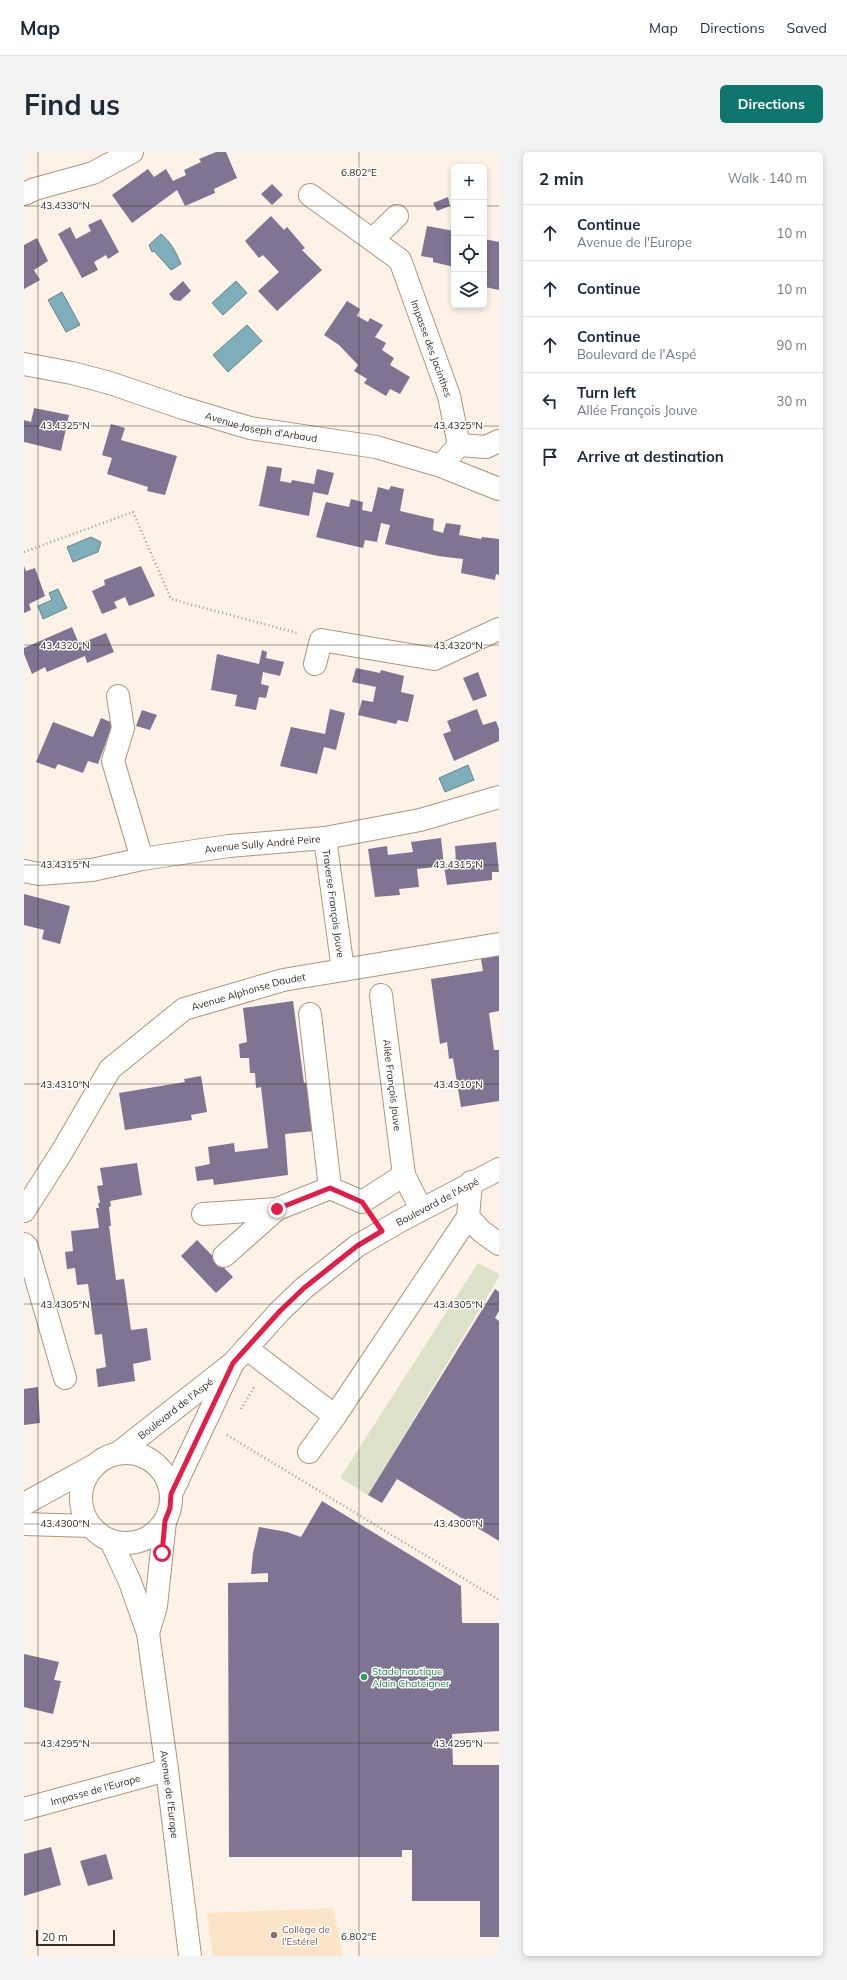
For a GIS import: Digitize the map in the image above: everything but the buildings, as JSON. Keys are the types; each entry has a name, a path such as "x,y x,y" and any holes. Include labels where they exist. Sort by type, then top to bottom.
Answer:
{"street":[{"path":"24,194 35,189 93,173 132,152"},
{"name":"Impasse des Jacinthes","path":"310,195 400,260 449,396 459,445"},
{"path":"372,240 397,216"},
{"name":"Avenue Joseph d'Arbaud","path":"24,364 72,373 110,383 183,408 250,428 376,448 440,466 499,489"},
{"path":"440,466 459,445 486,447 499,441"},
{"path":"315,664 321,640 434,659 499,629"},
{"path":"118,696 123,728 113,761 142,859"},
{"name":"Avenue Sully André Peire","path":"24,871 39,874 92,870 142,859 229,846 325,838 420,820 499,798"},
{"name":"Traverse François Jouve","path":"325,838 343,970"},
{"name":"Avenue Alphonse Daudet","path":"24,1211 63,1150 110,1070 184,1009 283,980 499,944"},
{"name":"Allée François Jouve","path":"381,995 404,1175 421,1209"},
{"path":"310,1014 330,1188"},
{"name":"Boulevard de l'Aspé","path":"117,1454 239,1356 304,1288 357,1246 421,1209 471,1182 499,1169"},
{"path":"362,1202 404,1175"},
{"path":"309,1452 335,1416 468,1218 471,1182"},
{"path":"203,1214 277,1209 330,1188 362,1202 382,1231"},
{"path":"224,1256 277,1209"},
{"path":"468,1218 481,1231 499,1244"},
{"path":"24,1244 27,1247 65,1378"},
{"path":"239,1356 268,1366 335,1416"},
{"name":"Boulevard de l'Aspé","path":"171,1494 239,1356"},
{"path":"24,1504 105,1458 117,1454 129,1453 142,1456 153,1462 162,1471 168,1482 171,1494 170,1508 165,1521 157,1531 147,1538 135,1542 123,1543 111,1541 99,1535 90,1526 82,1508 81,1488 86,1476 94,1465"},
{"name":"Avenue de l'Europe","path":"148,1634 156,1606 165,1521"},
{"path":"24,1524 90,1526"},
{"name":"Avenue de l'Europe","path":"111,1541 130,1582 148,1634 168,1770 190,1956"},
{"name":"Impasse de l'Europe","path":"24,1809 168,1770"}],"path":[{"path":"24,552 133,512 171,599 321,640"},
{"path":"237,1415 268,1366"},
{"path":"225,1434 499,1600"}],"shaded area":[{"name":"Collège de l'Estérel","path":"333,1908 343,1956 213,1956 207,1913"}],"green space":[{"path":"478,1263 499,1274 499,1277 368,1495 340,1478"}],"water":[{"path":"161,234 168,240 181,264 171,270 154,251 152,252 149,245"},
{"path":"236,281 247,293 223,315 212,303"},
{"path":"62,292 80,325 66,332 48,300"},
{"path":"247,325 262,341 228,372 213,355"},
{"path":"91,537 101,542 98,552 73,562 67,547"},
{"path":"58,589 67,608 43,619 38,606 52,600 49,593"},
{"path":"468,765 474,780 445,792 439,778"}],"place":[{"name":"Stade nautique Alain Chateigner","path":"364,1677"},
{"name":"Collège de l'Estérel","path":"274,1935"}],"route":[{"path":"162,1553 165,1521 170,1508 171,1494 233,1363 280,1311 304,1288 357,1246 382,1231 362,1202 330,1188 277,1209"}]}
